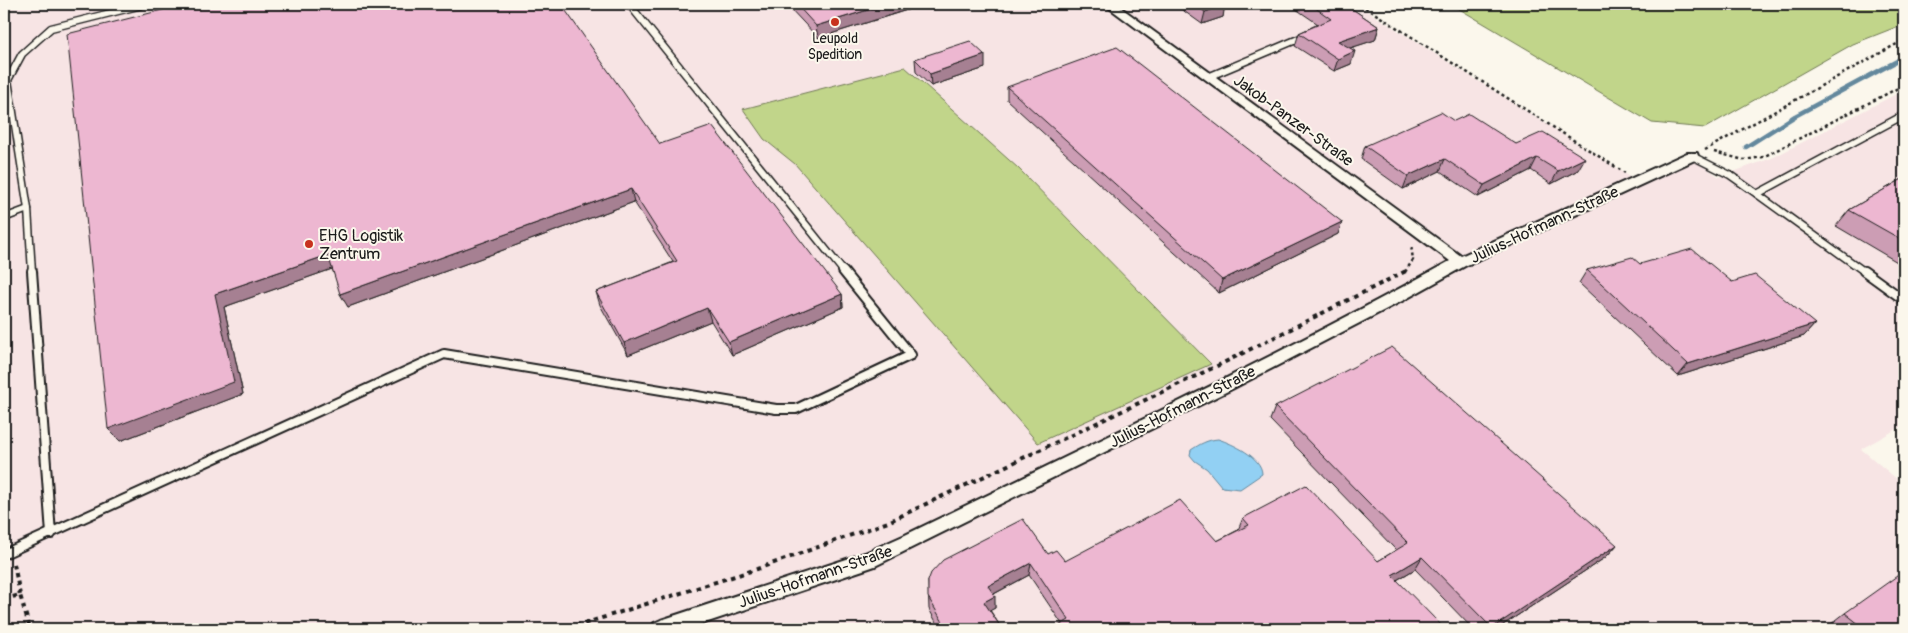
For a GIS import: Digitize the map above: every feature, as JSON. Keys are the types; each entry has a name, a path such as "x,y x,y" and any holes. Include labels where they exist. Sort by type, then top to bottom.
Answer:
{"street":[{"name":"Jakob-Panzer-Straße","path":"1109,4 1460,262"},
{"name":"Julius-Hofmann-Straße","path":"661,629 869,560 909,542 1224,386 1399,296 1460,262 1692,156"}],"lane":[{"path":"51,534 28,209 8,80 22,54 51,28 146,4"},
{"path":"4,554 444,354 776,409 796,410 911,354 629,4"},
{"path":"1208,77 1303,37"},
{"path":"1757,194 1904,115"},
{"path":"1692,156 1730,175 1904,300"},
{"path":"4,218 28,209"}],"path":[{"path":"1360,4 1637,181"},
{"path":"1692,156 1904,40"},
{"path":"1707,149 1733,158 1751,161 1763,157 1904,85"},
{"path":"567,629 835,542 922,507 1219,365 1404,273 1413,263 1415,255 1408,240"},
{"path":"4,599 20,595 30,629"}],"shaded area":[{"path":"4,4 1356,4 1637,181 1692,157 1719,177 1772,158 1904,90 1904,425 1861,449 1904,485 1904,629 4,629"}],"green space":[{"path":"1451,4 1904,4 1904,24 1853,44 1705,128 1652,123"},
{"path":"905,67 1018,168 1211,364 1038,443 795,164 764,139 743,109"}],"water":[{"path":"1218,439 1246,452 1257,462 1262,474 1240,489 1222,487 1207,469 1190,455 1191,450 1197,446 1207,441"}],"building":[{"path":"186,4 561,4 660,144 712,126 842,294 729,342 707,308 624,343 596,292 677,261 631,189 340,294 328,255 215,294 234,382 108,429 67,34"},
{"path":"796,4 887,4 816,26"},
{"path":"1193,4 1223,4 1225,5 1205,12"},
{"path":"1310,4 1345,4 1379,27 1338,41 1355,51 1338,59 1299,33 1331,19"},
{"path":"970,41 985,55 930,74 915,59"},
{"path":"1117,47 1342,222 1222,280 1007,87"},
{"path":"1441,112 1454,121 1469,114 1516,144 1543,132 1585,158 1558,171 1537,158 1484,185 1445,159 1408,176 1365,146"},
{"path":"1904,178 1904,241 1849,210"},
{"path":"1692,249 1732,282 1755,275 1815,324 1688,364 1587,270 1632,257 1640,264"},
{"path":"1392,347 1617,545 1492,628 1422,557 1392,575 1441,625 1434,629 1053,629 1069,620 1031,563 988,586 995,596 984,602 1002,629 947,629 928,597 928,581 931,573 943,560 1023,519 1048,554 1056,550 1065,561 1180,500 1217,541 1249,525 1243,518 1306,485 1378,561 1408,543 1275,407"},
{"path":"1904,571 1904,629 1865,629 1845,613"}],"waterway":[{"path":"1746,147 1795,116 1897,61 1904,55"}],"place":[{"name":"Leupold Spedition","path":"835,22"},
{"name":"EHG Logistik Zentrum","path":"309,244"}]}
